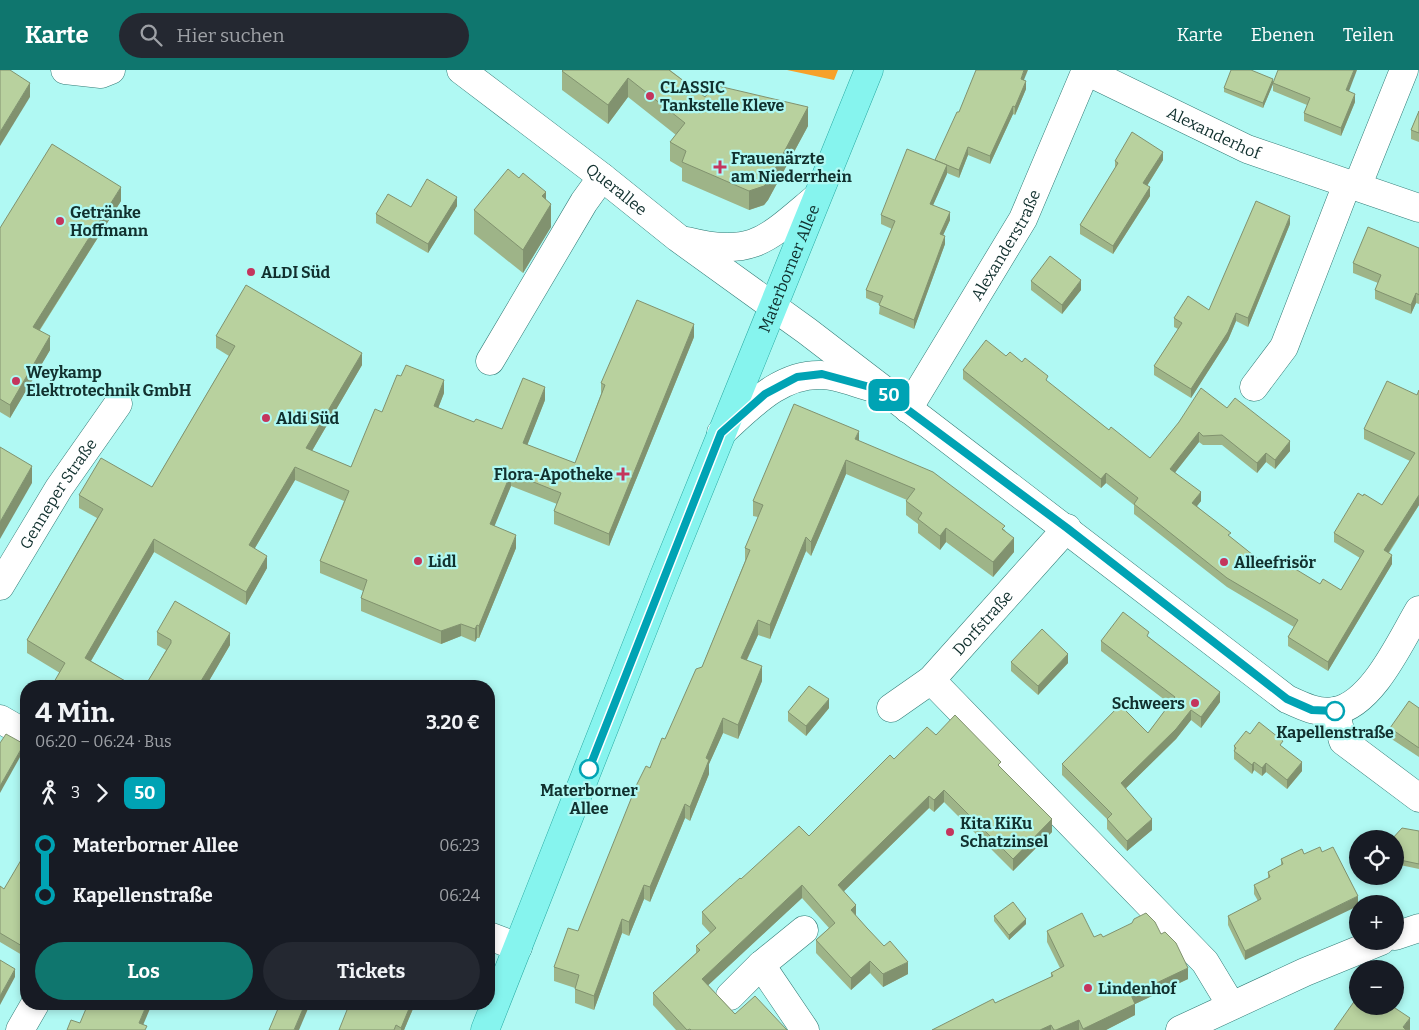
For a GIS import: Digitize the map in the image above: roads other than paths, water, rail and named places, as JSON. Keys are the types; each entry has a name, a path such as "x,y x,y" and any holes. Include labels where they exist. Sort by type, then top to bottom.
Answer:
{"main road":[{"name":"Materborner Allee","path":"495,1005 721,433 869,70"},
{"name":"Materborner Allee","path":"485,1030 493,1010"}],"street":[{"path":"65,70 101,74 111,70"},
{"name":"Querallee","path":"462,70 678,238 772,308"},
{"path":"1254,386 1284,347 1352,185 1404,70"},
{"name":"Alexanderhof","path":"1086,71 1247,148 1419,208"},
{"name":"Alexanderstraße","path":"908,410 1023,219 1086,71"},
{"path":"490,361 584,202 602,177"},
{"path":"678,238 714,248 742,247 764,239 816,198"},
{"path":"772,308 807,331 881,390 1067,528 1287,699 1312,710 1335,711 1356,702 1377,680 1419,610"},
{"path":"721,433 765,394 797,377 822,374 881,390"},
{"name":"Genneper Straße","path":"0,586 59,488 118,404"},
{"name":"Dorfstraße","path":"892,708 931,680 1067,528"},
{"path":"931,680 1205,962 1231,1005"},
{"path":"1335,711 1343,740 1419,798"},
{"path":"0,719 20,731"},
{"path":"1404,933 1419,928"},
{"path":"730,996 762,965 804,930"},
{"path":"495,938 518,948"},
{"path":"1180,1030 1231,1005 1360,950"},
{"path":"762,965 805,1030"},
{"path":"20,1030 31,1010"}],"place":[{"name":"CLASSIC Tankstelle Kleve","path":"650,96"},
{"name":"Frauenärzte am Niederrhein","path":"720,167"},
{"name":"Getränke Hoffmann","path":"60,221"},
{"name":"ALDI Süd","path":"251,272"},
{"name":"Weykamp Elektrotechnik GmbH","path":"16,381"},
{"name":"Aldi Süd","path":"266,418"},
{"name":"Flora-Apotheke","path":"623,474"},
{"name":"Lidl","path":"418,561"},
{"name":"Alleefrisör","path":"1224,562"},
{"name":"Schweers","path":"1195,703"},
{"name":"Kapellenstraße","path":"1335,711"},
{"name":"Materborner Allee","path":"589,769"},
{"name":"Kita KiKu Schatzinsel","path":"950,832"},
{"name":"Lindenhof","path":"1088,988"}]}
